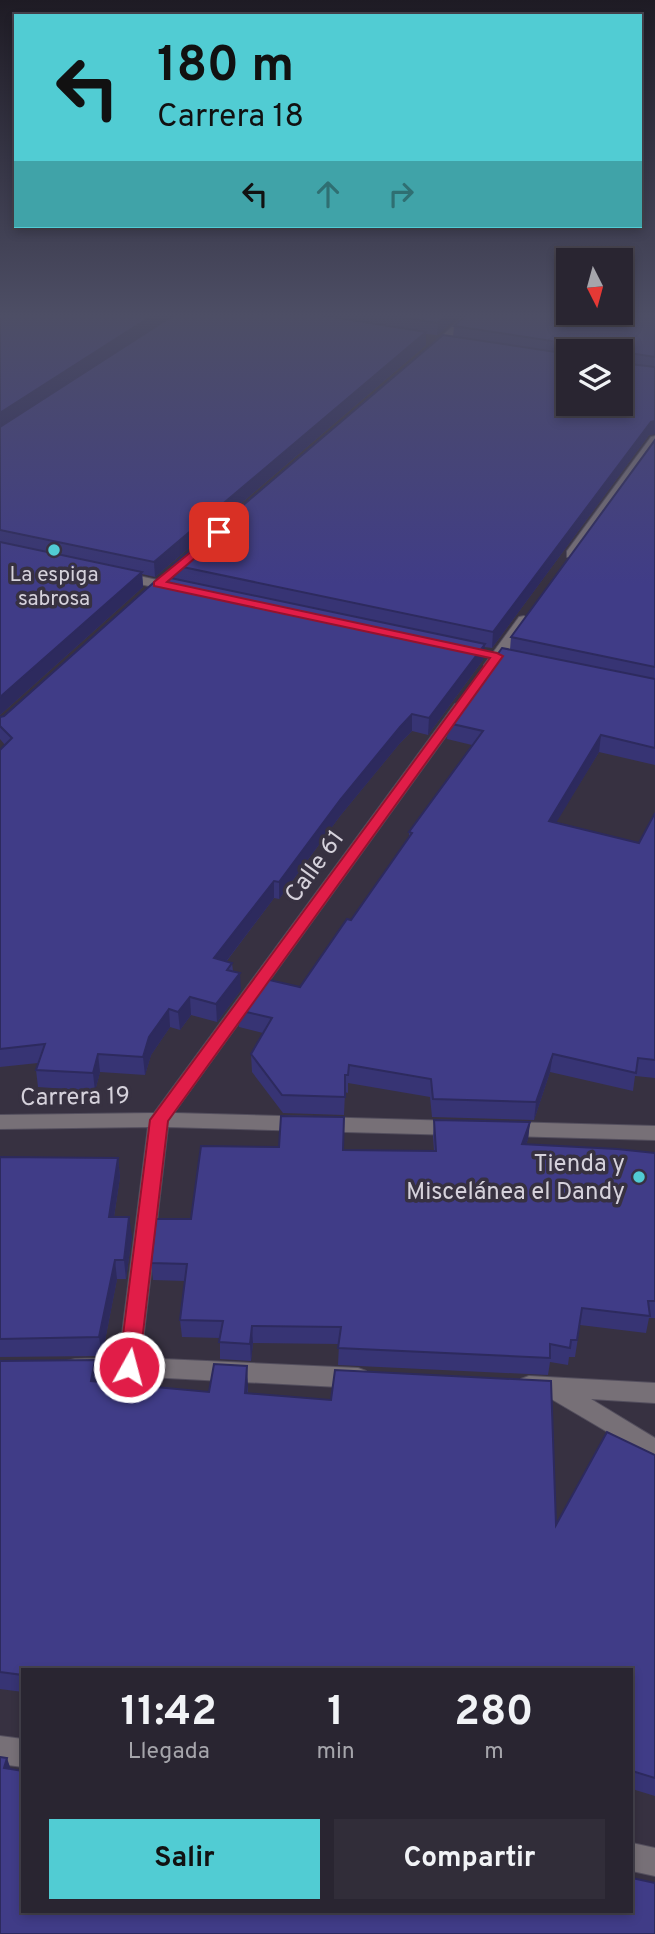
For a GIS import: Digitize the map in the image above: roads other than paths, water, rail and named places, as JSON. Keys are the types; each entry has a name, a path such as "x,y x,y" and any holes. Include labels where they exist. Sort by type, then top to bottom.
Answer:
{"street":[{"path":"561,569 655,439"},
{"path":"106,573 186,590"},
{"name":"Calle 61","path":"129,1367 159,1120 537,602"},
{"name":"Carrera 19","path":"0,1122 159,1120 655,1133"},
{"path":"52,1368 129,1367 375,1379"},
{"path":"511,1385 655,1393"},
{"path":"552,1387 655,1450"},
{"path":"0,1750 21,1753"},
{"path":"633,1857 655,1862"}],"place":[{"name":"La espiga sabrosa","path":"54,550"},
{"name":"Tienda y Miscelánea el Dandy","path":"639,1177"}]}
